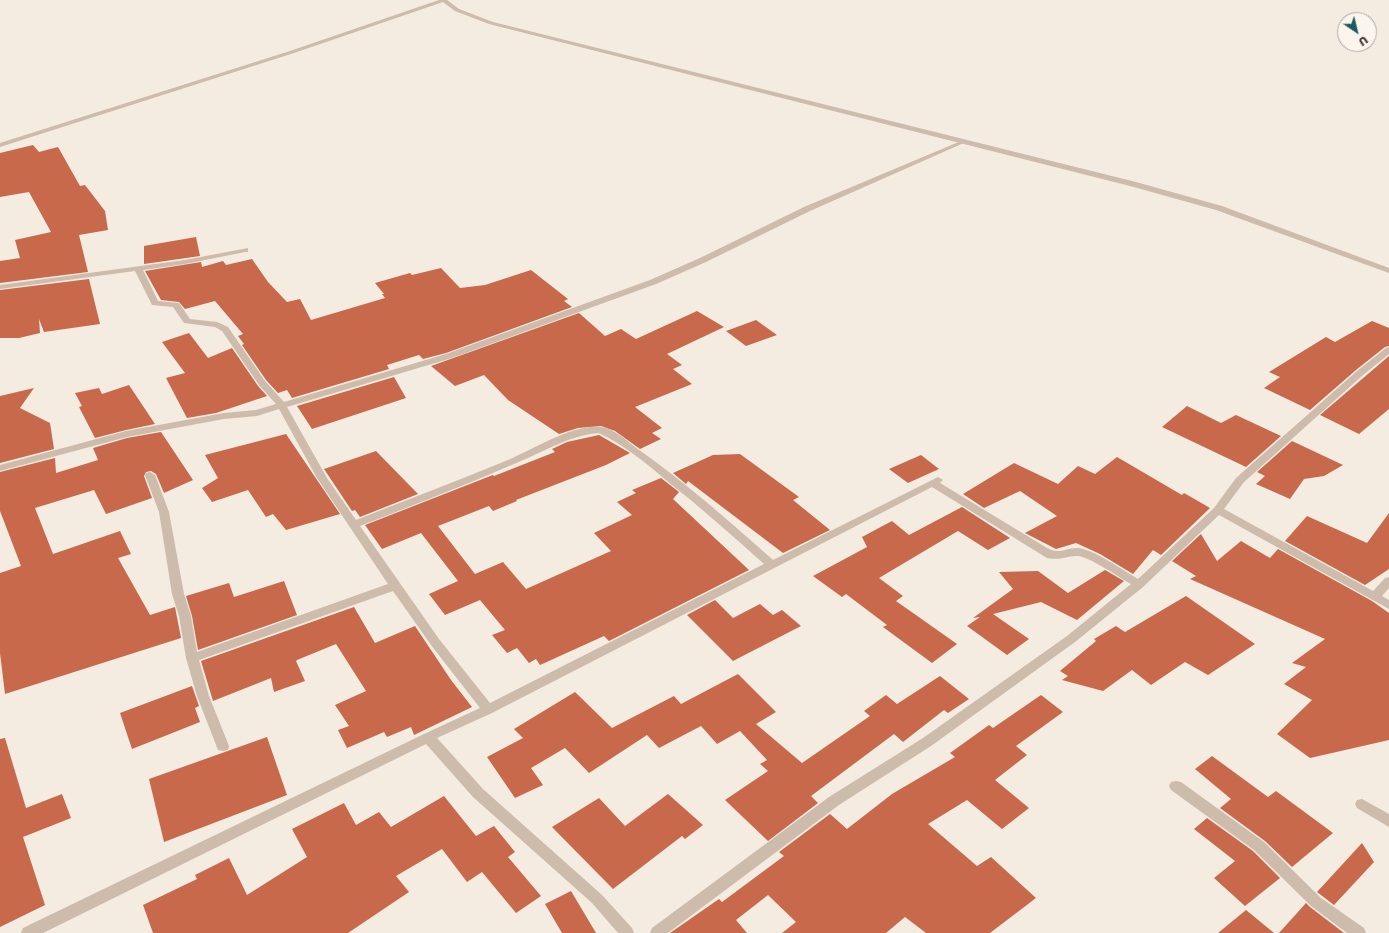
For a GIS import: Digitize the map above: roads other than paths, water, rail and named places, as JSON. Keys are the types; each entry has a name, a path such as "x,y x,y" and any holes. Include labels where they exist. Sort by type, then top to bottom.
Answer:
{"street":[{"path":"0,145 292,52 443,0 457,10 491,23 1133,184 1219,208 1389,271"},
{"path":"0,468 126,434 224,416 258,413 449,356 653,282 703,260 807,209 963,142"},
{"path":"0,287 185,262 245,250"},
{"path":"138,268 155,303 176,305 187,321 222,326 262,384 282,406 322,478 395,586 435,642 488,710"},
{"path":"656,933 834,802 928,742 1065,643 1139,584 1218,510 1240,480 1360,373 1389,350"},
{"path":"353,525 511,462 569,436 586,430 600,430 613,436 656,467 715,514 772,565"},
{"path":"150,475 164,512 178,594 185,616 192,658 203,696 223,746"},
{"path":"28,933 428,737 488,710 935,482 1042,551 1051,555 1060,556 1077,552 1090,556 1139,584"},
{"path":"1218,510 1389,605"},
{"path":"1374,597 1389,581"},
{"path":"192,658 395,586"},
{"path":"428,737 478,793 597,899 627,933"},
{"path":"1176,786 1259,846 1316,902 1359,933"},
{"path":"1362,804 1389,822"}]}
